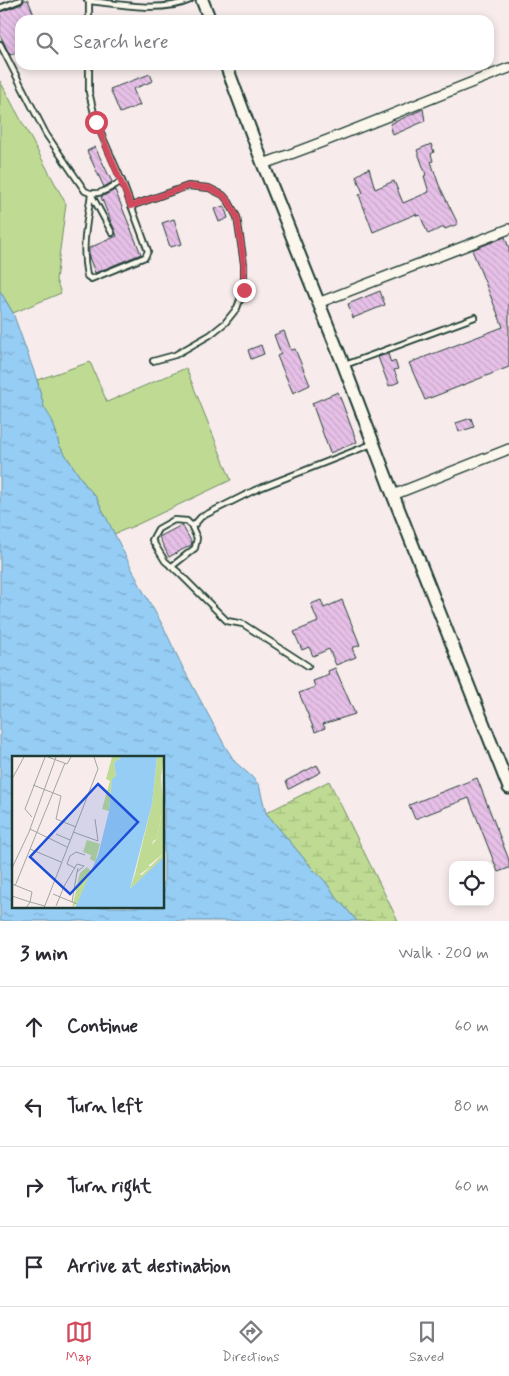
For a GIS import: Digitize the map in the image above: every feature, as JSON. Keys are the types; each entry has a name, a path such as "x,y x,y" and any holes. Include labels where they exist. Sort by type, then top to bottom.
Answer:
{"street":[{"path":"202,0 208,15"},
{"path":"263,164 509,68"},
{"path":"228,70 263,164 509,788"},
{"path":"318,303 509,229"},
{"path":"393,495 509,449"}],"lane":[{"path":"0,8 20,0"},
{"path":"89,15 88,1 153,8 184,3 190,0"},
{"path":"0,44 46,134 85,191 91,194 98,194 122,181"},
{"path":"89,70 89,92 96,122 122,181 148,251 145,257 91,279 86,276 84,241 91,194"},
{"path":"131,206 188,186 209,188 223,195 237,217 244,264 244,290 236,308 225,323 210,335 175,355 153,361"},
{"path":"91,194 112,233"},
{"path":"344,366 475,317"},
{"path":"191,525 194,525 201,517 256,490 373,443"},
{"path":"172,567 195,548 197,538 191,525 186,521 174,520 158,529 152,540 165,561 227,621 243,624 308,666"}],"green space":[{"path":"0,81 66,204 56,280 61,293 13,313 0,291"},
{"path":"90,362 107,402 186,368 231,480 114,534 96,497 84,483 59,445 56,432 44,407 37,380"},
{"path":"329,781 398,921 357,921 266,813"}],"water":[{"path":"0,291 13,313 37,380 44,407 52,420 59,445 84,483 96,497 225,746 235,762 259,785 266,813 357,921 0,921"}],"building":[{"path":"24,0 28,0 34,15 15,15 15,53 10,55 0,35 0,12 22,4"},
{"path":"150,74 153,81 133,89 140,105 120,113 110,89"},
{"path":"423,109 425,121 393,135 390,124"},
{"path":"431,144 434,152 431,154 433,161 431,162 439,185 458,224 445,229 444,227 428,234 420,215 417,216 416,214 373,232 359,195 363,193 356,176 369,168 375,189 394,181 403,203 429,192 424,176 426,175 417,150"},
{"path":"95,147 112,182 104,187 87,151"},
{"path":"115,190 141,254 95,273 89,257 89,248 117,236 101,197"},
{"path":"224,206 228,218 219,222 214,209"},
{"path":"174,219 182,244 170,247 162,223"},
{"path":"505,237 509,248 509,367 425,400 409,363 503,327 472,250"},
{"path":"380,291 385,305 353,318 348,304"},
{"path":"284,331 291,350 295,349 310,385 293,393 277,356 281,354 274,335"},
{"path":"261,345 264,354 251,359 248,350"},
{"path":"388,354 391,363 395,361 398,369 394,370 399,382 389,386 378,357"},
{"path":"338,392 357,442 330,453 312,403"},
{"path":"471,418 474,427 459,432 456,423"},
{"path":"182,525 192,543 169,557 159,537"},
{"path":"321,600 324,608 342,600 360,645 352,648 356,657 336,665 329,649 313,656 309,647 302,650 294,632 318,622 311,604"},
{"path":"335,668 355,714 323,724 325,728 315,732 299,693 315,687 313,681 329,675 328,671"},
{"path":"317,765 321,772 289,789 286,781"},
{"path":"477,778 509,860 509,868 498,872 469,798 415,819 409,805"}],"route":[{"path":"96,122 131,206 188,186 209,188 223,195 237,217 244,264 244,290"}]}
